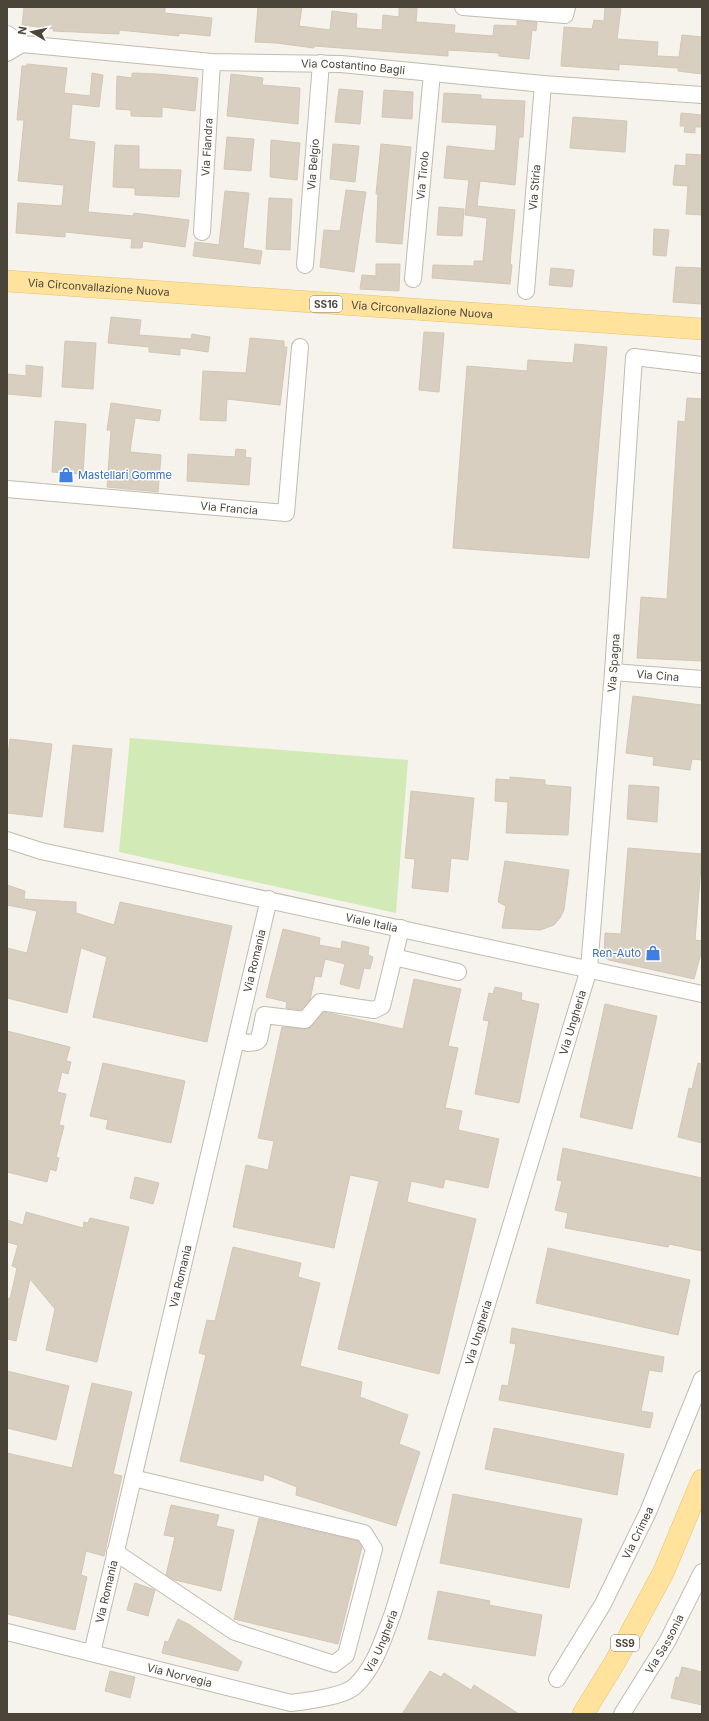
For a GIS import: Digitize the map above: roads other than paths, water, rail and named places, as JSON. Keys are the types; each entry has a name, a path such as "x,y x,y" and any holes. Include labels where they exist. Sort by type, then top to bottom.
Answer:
{"main road":[{"name":"Via Circonvallazione Nuova","path":"7,282 702,329"},
{"name":"Via Circonvallazione Nuova","path":"645,326 702,336"},
{"name":"SS9","path":"582,1714 614,1662 664,1571 702,1480"}],"street":[{"path":"463,7 565,15 567,7"},
{"name":"Via Costantino Bagli","path":"7,34 22,44 212,62 321,63 543,84 702,94"},
{"path":"7,53 22,44"},
{"name":"Via Fiandra","path":"202,232 212,62"},
{"name":"Via Belgio","path":"305,265 321,63"},
{"name":"Via Tirolo","path":"413,279 432,73"},
{"name":"Via Stiria","path":"526,291 543,84"},
{"name":"Via Francia","path":"7,489 286,513 300,347"},
{"name":"Via Spagna","path":"589,969 613,672 634,357 702,365"},
{"name":"Via Cina","path":"613,672 702,679"},
{"name":"Viale Italia","path":"7,840 41,851 269,899 702,994"},
{"name":"Viale Italia","path":"7,850 41,851"},
{"name":"Via Romania","path":"92,1652 269,899"},
{"path":"236,1040 248,1043 259,1040 264,1015 305,1020 320,1002 374,1010 382,1006 401,928"},
{"path":"394,957 458,972"},
{"name":"Via Ungheria","path":"353,1688 375,1661 393,1614 589,969"},
{"name":"Via Crimea","path":"557,1679 603,1604 648,1512 702,1379"},
{"path":"115,1552 235,1632 334,1664 346,1655 374,1549 364,1533 133,1478"},
{"name":"Via Sassonia","path":"622,1714 667,1642 702,1572"},
{"name":"Via Norvegia","path":"7,1632 92,1652 291,1703 324,1698 353,1688"}],"place":[{"name":"Mastellari Gomme","path":"66,475"},
{"name":"Ren-Auto","path":"653,953"}]}
